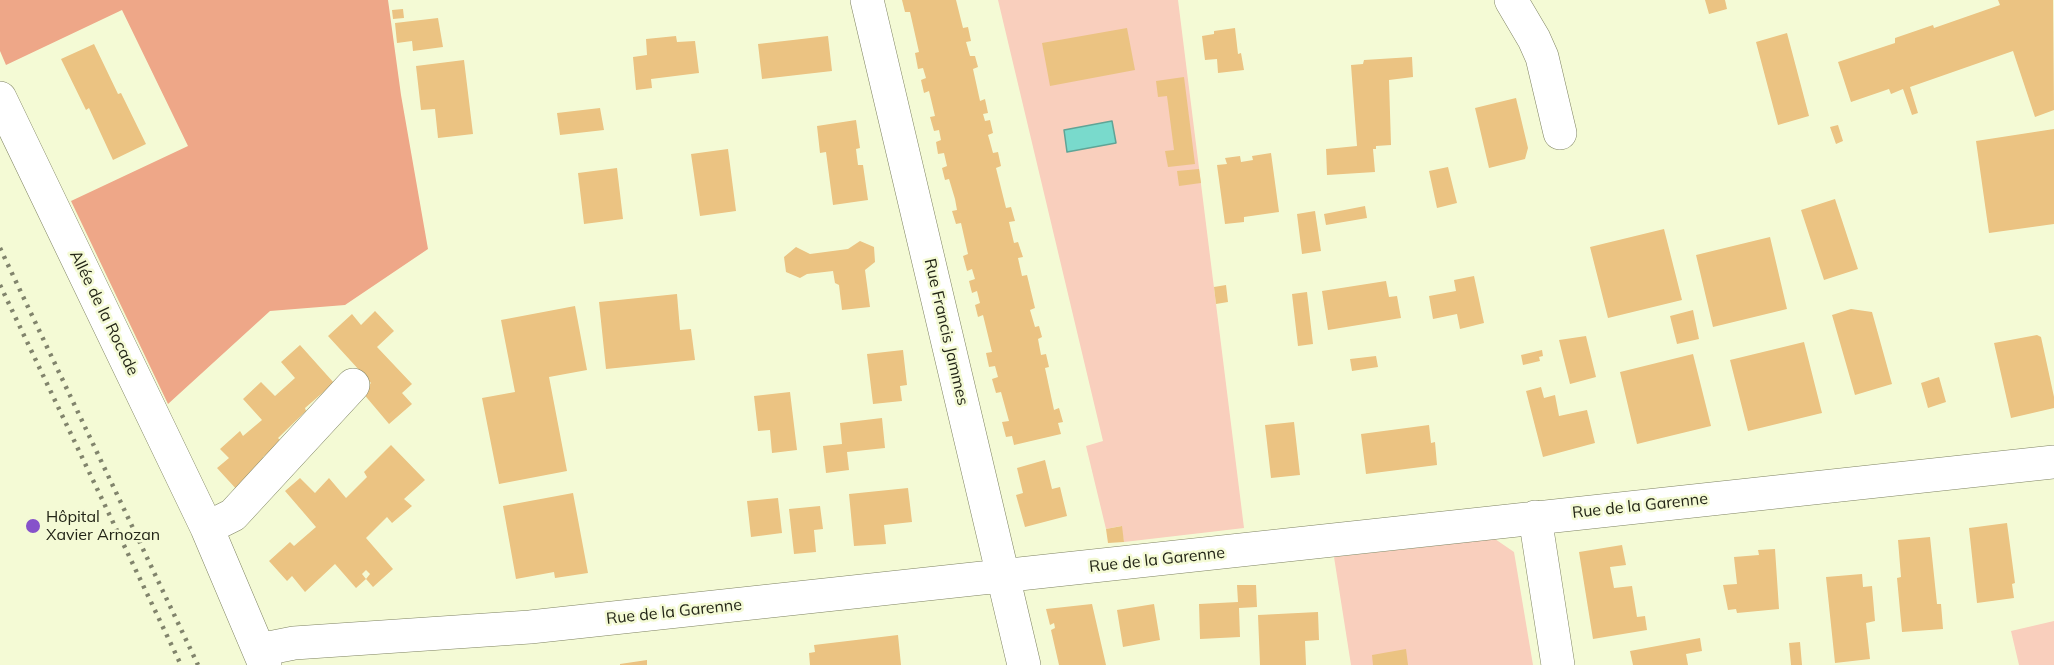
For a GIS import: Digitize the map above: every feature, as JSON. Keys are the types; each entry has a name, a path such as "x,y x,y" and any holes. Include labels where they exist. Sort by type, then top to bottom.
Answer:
{"street":[{"name":"Rue Francis Jammes","path":"867,0 1024,665"},
{"path":"1511,0 1542,57 1560,133"},
{"name":"Allée de la Rocade","path":"0,98 207,528 263,659"},
{"path":"207,528 233,515 353,385"},
{"name":"Rue de la Garenne","path":"263,659 274,647 294,643 530,627 2054,462"},
{"path":"1535,518 1558,665"}],"shaded area":[{"path":"0,0 388,0 401,95 428,249 345,305 270,311 168,404 71,201 188,146 122,10 6,65 0,51"},
{"path":"998,0 1178,0 1244,528 1124,542 1121,526 1106,529 1086,446 1103,441"},
{"path":"1495,539 1514,552 1533,665 1351,665 1334,557"},
{"path":"2054,621 2054,665 2019,665 2011,631"}],"water":[{"path":"1112,121 1116,143 1067,152 1064,130"}],"building":[{"path":"902,0 956,0 963,28 968,27 971,41 966,42 970,56 975,56 978,67 973,69 980,101 985,99 988,113 983,114 985,121 990,120 993,133 988,135 993,153 998,152 1001,166 996,168 1006,208 1011,207 1015,221 1009,222 1014,243 1018,242 1023,257 1018,258 1022,276 1027,275 1035,308 1030,310 1035,327 1039,326 1042,337 1038,339 1041,355 1046,354 1049,367 1045,368 1054,410 1059,408 1063,422 1058,423 1061,434 1014,445 1012,436 1006,437 1002,422 1009,421 1001,392 996,393 992,379 998,377 995,366 989,367 986,353 992,352 983,315 978,317 975,305 980,303 977,291 972,293 969,281 975,279 972,269 967,271 963,256 968,254 961,223 956,224 952,211 957,210 949,179 945,180 942,168 947,166 944,153 938,154 936,142 941,140 939,130 934,131 930,117 935,116 929,91 924,93 921,80 926,78 923,68 918,69 915,53 919,52 910,12 905,12"},
{"path":"1705,0 1725,0 1727,9 1709,14"},
{"path":"1998,0 2053,0 2054,110 2035,117 2013,51 1910,87 1918,113 1912,115 1903,89 1891,94 1889,89 1851,102 1838,62 1895,43 1895,38 1933,25 1934,28 2000,5"},
{"path":"403,9 404,18 393,19 392,10"},
{"path":"438,18 443,47 413,51 412,41 397,43 395,23"},
{"path":"1127,28 1135,70 1050,86 1042,43"},
{"path":"1235,28 1238,54 1241,53 1244,70 1218,73 1217,59 1205,60 1202,36 1214,34 1214,31"},
{"path":"1787,33 1809,116 1778,125 1756,42"},
{"path":"676,36 677,42 695,41 699,73 651,79 652,88 636,90 633,57 647,55 646,39"},
{"path":"828,36 832,71 762,79 758,44"},
{"path":"94,44 146,144 113,160 89,108 86,110 61,59"},
{"path":"1412,57 1413,77 1389,80 1391,145 1376,146 1376,149 1373,149 1375,172 1327,175 1326,149 1357,146 1351,65 1363,64 1364,60"},
{"path":"464,60 473,134 438,138 435,109 421,110 416,66"},
{"path":"1184,77 1195,164 1168,167 1165,151 1174,150 1167,96 1158,97 1156,81"},
{"path":"1516,98 1528,148 1525,159 1489,168 1475,108"},
{"path":"600,108 604,130 560,135 557,113"},
{"path":"856,120 860,148 856,149 858,165 863,165 868,200 833,205 826,152 820,153 817,126"},
{"path":"1838,125 1843,141 1836,144 1830,127"},
{"path":"2054,129 2054,224 1989,233 1976,141"},
{"path":"728,149 736,211 700,216 691,154"},
{"path":"1271,153 1279,212 1244,217 1244,222 1225,224 1217,165 1227,164 1225,158 1240,156 1241,162 1253,160 1252,156"},
{"path":"1448,167 1457,203 1437,208 1429,171"},
{"path":"617,168 623,219 584,224 578,173"},
{"path":"1199,169 1201,183 1179,186 1177,171"},
{"path":"1835,199 1858,269 1824,280 1801,210"},
{"path":"1365,206 1367,218 1326,225 1324,214"},
{"path":"1315,211 1321,251 1302,254 1297,214"},
{"path":"1664,229 1682,300 1608,318 1590,247"},
{"path":"1770,237 1787,309 1713,327 1696,255"},
{"path":"860,241 874,247 875,262 865,270 870,307 842,310 839,285 835,283 833,271 807,274 800,278 786,272 784,257 796,247 810,254 848,249"},
{"path":"1474,276 1484,323 1460,329 1457,314 1433,319 1429,296 1456,291 1454,280"},
{"path":"1386,281 1389,297 1397,296 1401,318 1328,330 1322,291"},
{"path":"1226,285 1228,302 1216,304 1214,287"},
{"path":"1307,292 1313,344 1298,346 1292,294"},
{"path":"677,294 680,330 691,329 695,360 606,369 599,302"},
{"path":"575,306 587,370 549,377 567,471 499,484 482,398 515,392 501,320"},
{"path":"1851,309 1872,312 1892,384 1855,395 1832,315"},
{"path":"1693,310 1699,339 1677,344 1670,316"},
{"path":"375,311 394,331 377,347 412,384 402,393 412,404 389,424 362,392 371,383 328,336 352,314 361,325"},
{"path":"2037,335 2041,337 2054,397 2054,408 2011,418 1994,343"},
{"path":"1586,336 1596,377 1570,384 1559,340"},
{"path":"1804,342 1822,413 1748,431 1730,360"},
{"path":"300,345 334,383 305,408 306,411 278,438 282,442 263,457 268,463 238,491 217,468 229,458 220,449 240,431 243,436 262,420 243,399 261,382 275,396 295,378 281,362"},
{"path":"903,350 907,385 900,386 902,401 873,404 867,354"},
{"path":"1542,350 1543,356 1539,357 1540,361 1523,365 1521,355"},
{"path":"1693,354 1711,426 1637,444 1620,372"},
{"path":"1376,356 1378,367 1352,371 1350,359"},
{"path":"1939,377 1946,402 1928,408 1921,383"},
{"path":"1541,387 1544,398 1555,395 1559,416 1587,410 1595,443 1543,457 1526,391"},
{"path":"790,392 797,450 772,453 770,430 758,431 754,396"},
{"path":"882,418 885,448 847,452 849,470 826,473 823,446 842,444 840,423"},
{"path":"1294,422 1300,475 1271,478 1265,425"},
{"path":"1429,425 1431,443 1435,442 1437,465 1366,474 1361,434"},
{"path":"391,445 425,480 404,499 412,506 392,523 387,517 366,538 393,569 373,587 366,579 356,588 335,564 305,592 292,576 287,581 269,561 290,542 294,546 316,527 285,491 300,478 315,493 329,478 346,498 367,477 364,472","holes":["366,570 370,574 366,579 362,574"]},
{"path":"1045,460 1052,489 1060,487 1067,516 1025,527 1016,495 1023,493 1017,468"},
{"path":"908,488 912,522 884,525 886,544 854,546 849,494"},
{"path":"573,493 588,573 555,578 554,572 516,579 503,506"},
{"path":"778,498 782,533 751,537 747,501"},
{"path":"820,506 823,529 814,530 816,552 794,554 789,509"},
{"path":"2007,523 2015,583 2012,584 2014,598 1977,603 1969,528"},
{"path":"1122,526 1124,542 1108,543 1106,529"},
{"path":"1930,537 1937,604 1941,604 1943,629 1902,632 1897,578 1901,577 1898,540"},
{"path":"1622,545 1626,565 1610,567 1614,588 1632,586 1637,617 1645,616 1647,630 1593,639 1579,552"},
{"path":"1775,549 1779,609 1737,613 1736,609 1728,610 1723,585 1737,584 1734,557 1759,555 1758,550"},
{"path":"1862,574 1863,587 1872,586 1875,621 1866,623 1870,659 1835,663 1826,577"},
{"path":"1237,585 1256,585 1257,607 1239,608 1240,637 1200,639 1199,604 1238,602"},
{"path":"1092,604 1106,665 1059,665 1051,630 1055,628 1054,623 1050,625 1046,609"},
{"path":"1154,604 1160,640 1123,647 1117,610"},
{"path":"1318,612 1319,640 1305,641 1306,665 1260,665 1258,615"},
{"path":"898,635 901,665 810,665 809,653 815,652 814,645"},
{"path":"1700,638 1702,651 1686,654 1688,665 1633,665 1630,651"},
{"path":"1800,642 1802,665 1791,665 1789,643"},
{"path":"1406,649 1408,665 1373,665 1372,655"},
{"path":"647,660 647,665 620,665 620,664"}],"railway":[{"path":"0,248 198,665"},
{"path":"0,285 181,665"}],"place":[{"name":"Hôpital Xavier Arnozan","path":"33,526"}]}
